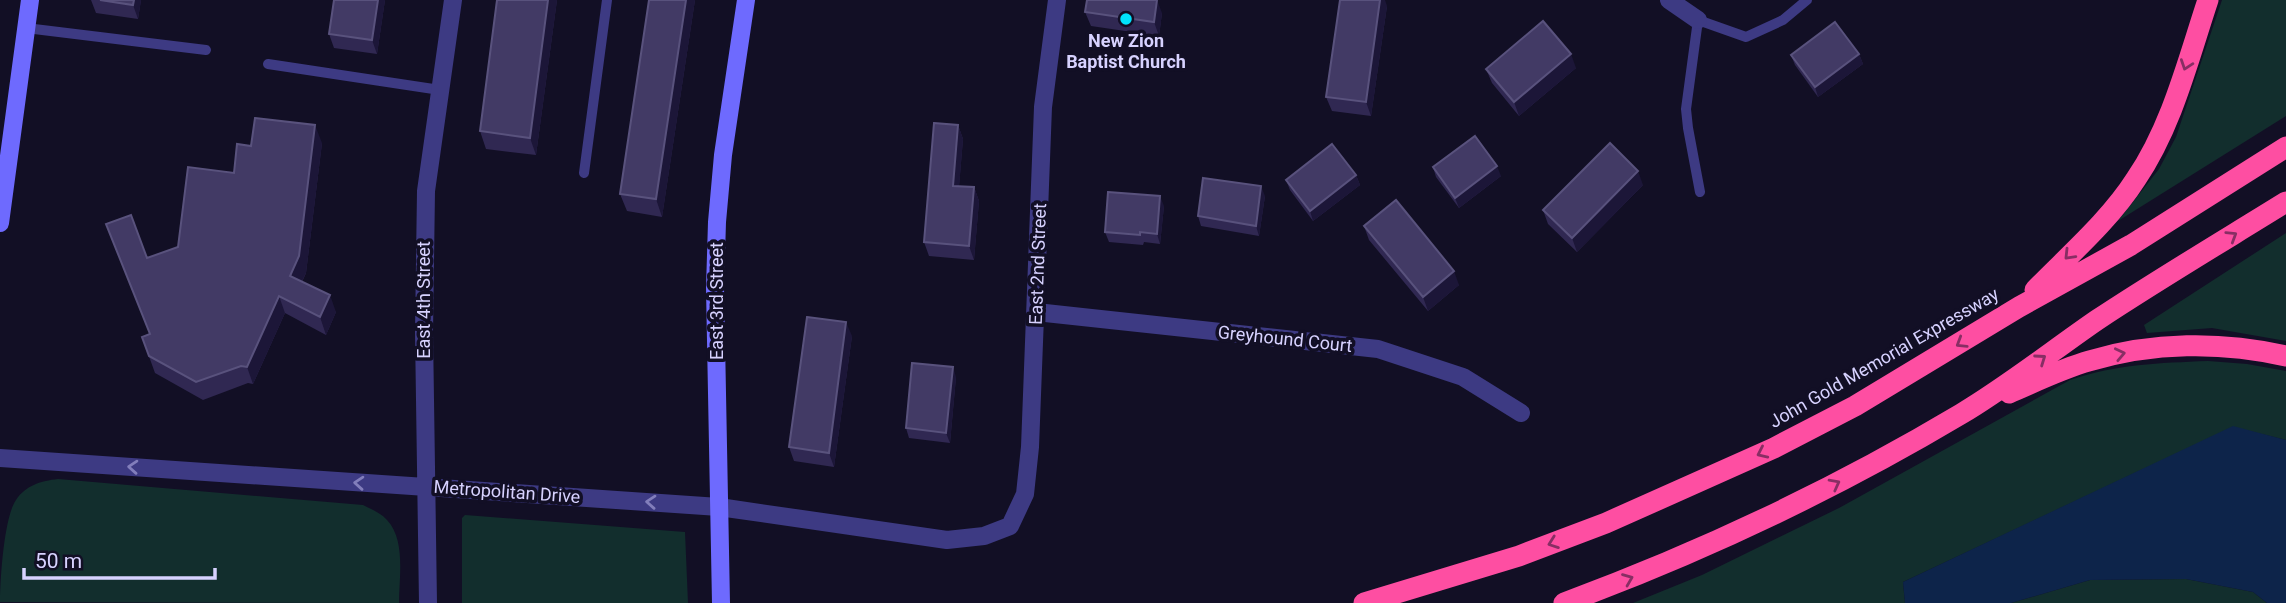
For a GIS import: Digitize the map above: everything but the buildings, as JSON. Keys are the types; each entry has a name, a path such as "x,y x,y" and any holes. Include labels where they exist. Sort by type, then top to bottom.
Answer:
{"highway":[{"path":"2019,307 2113,209 2136,181 2167,122 2208,0"},
{"name":"John Gold Memorial Expressway","path":"1364,603 1519,556 1606,523 1773,448 1855,406 2019,307 2131,245 2286,147"},
{"path":"1564,603 1714,543 1884,459 1965,412 2098,320 2286,202"},
{"path":"1965,412 2052,374 2088,361 2126,352 2202,346 2239,348 2286,356"}],"main road":[{"path":"0,223 30,0"},
{"name":"East 3rd Street","path":"721,602 715,288 717,222 723,155 746,0"}],"street":[{"name":"East 4th Street","path":"428,603 424,246 426,191 453,0"},
{"name":"East 2nd Street","path":"1010,526 1026,494 1043,107 1057,0"},
{"path":"1669,0 1699,20"},
{"name":"Greyhound Court","path":"1036,312 1378,349 1463,377 1521,413"},
{"name":"Metropolitan Drive","path":"0,458 719,507 947,540 984,536 1010,526"}],"lane":[{"path":"584,173 607,0"},
{"path":"1700,192 1686,109 1699,20 1746,37 1783,20 1807,0"},
{"path":"26,28 206,50"},
{"path":"268,64 440,90"}],"green space":[{"path":"2222,0 2286,0 2286,116 2118,221 2159,169 2176,137"},
{"path":"2286,233 2286,341 2212,328 2147,333 2144,325"},
{"path":"2208,361 2286,371 2286,440 2233,427 1903,582 1905,603 1633,603 1702,575 1839,508 2070,380 2121,367"},
{"path":"58,479 363,505 385,518 397,538 400,560 399,603 0,602 4,549 12,508 29,487"},
{"path":"465,515 685,532 688,603 462,603 462,518"},
{"path":"2186,579 2253,592 2267,603 2011,603 2090,580"}],"water":[{"path":"2233,426 2286,440 2286,603 2267,603 2253,592 2186,579 2090,580 2011,603 1905,603 1903,582"}],"place":[{"name":"New Zion Baptist Church","path":"1126,19"}]}
